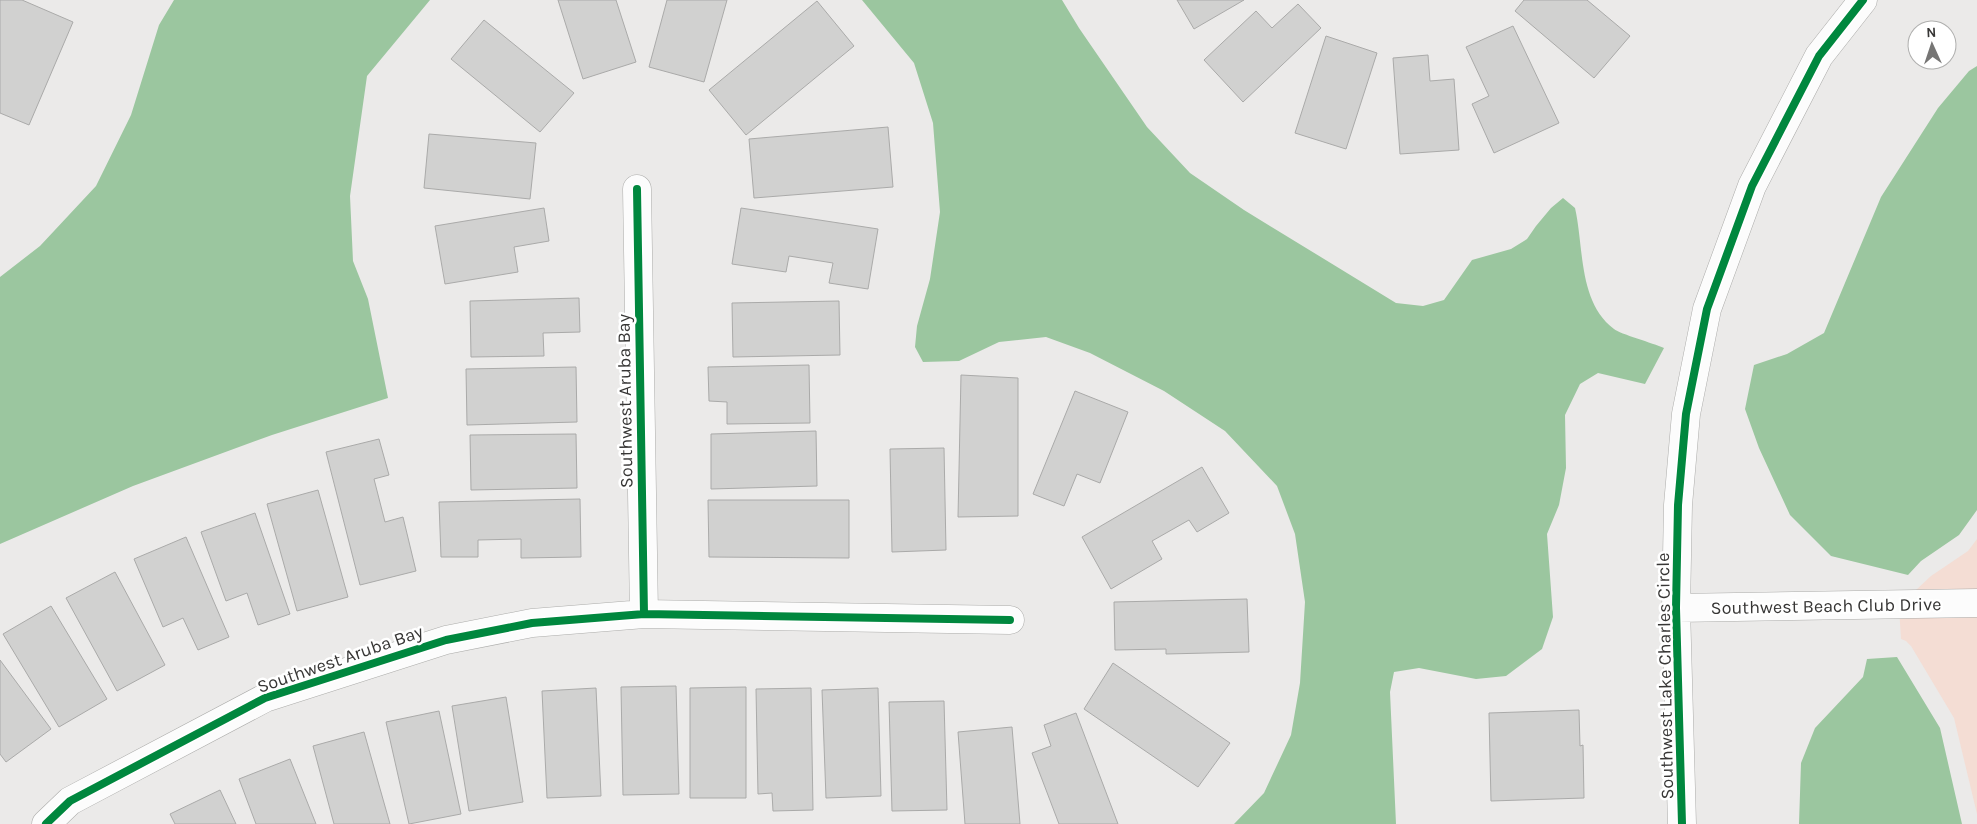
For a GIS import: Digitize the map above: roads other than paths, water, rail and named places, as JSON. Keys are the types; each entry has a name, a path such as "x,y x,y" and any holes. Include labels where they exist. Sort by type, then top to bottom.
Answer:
{"street":[{"name":"Southwest Lake Charles Circle","path":"1682,824 1676,608 1678,505 1686,414 1707,309 1752,186 1820,56 1863,0"},
{"name":"Southwest Aruba Bay","path":"637,189 644,614"},
{"name":"Southwest Beach Club Drive","path":"1676,608 1977,603"},
{"name":"Southwest Aruba Bay","path":"46,824 70,802 265,698 446,640 532,623 644,614 1010,620"}]}
